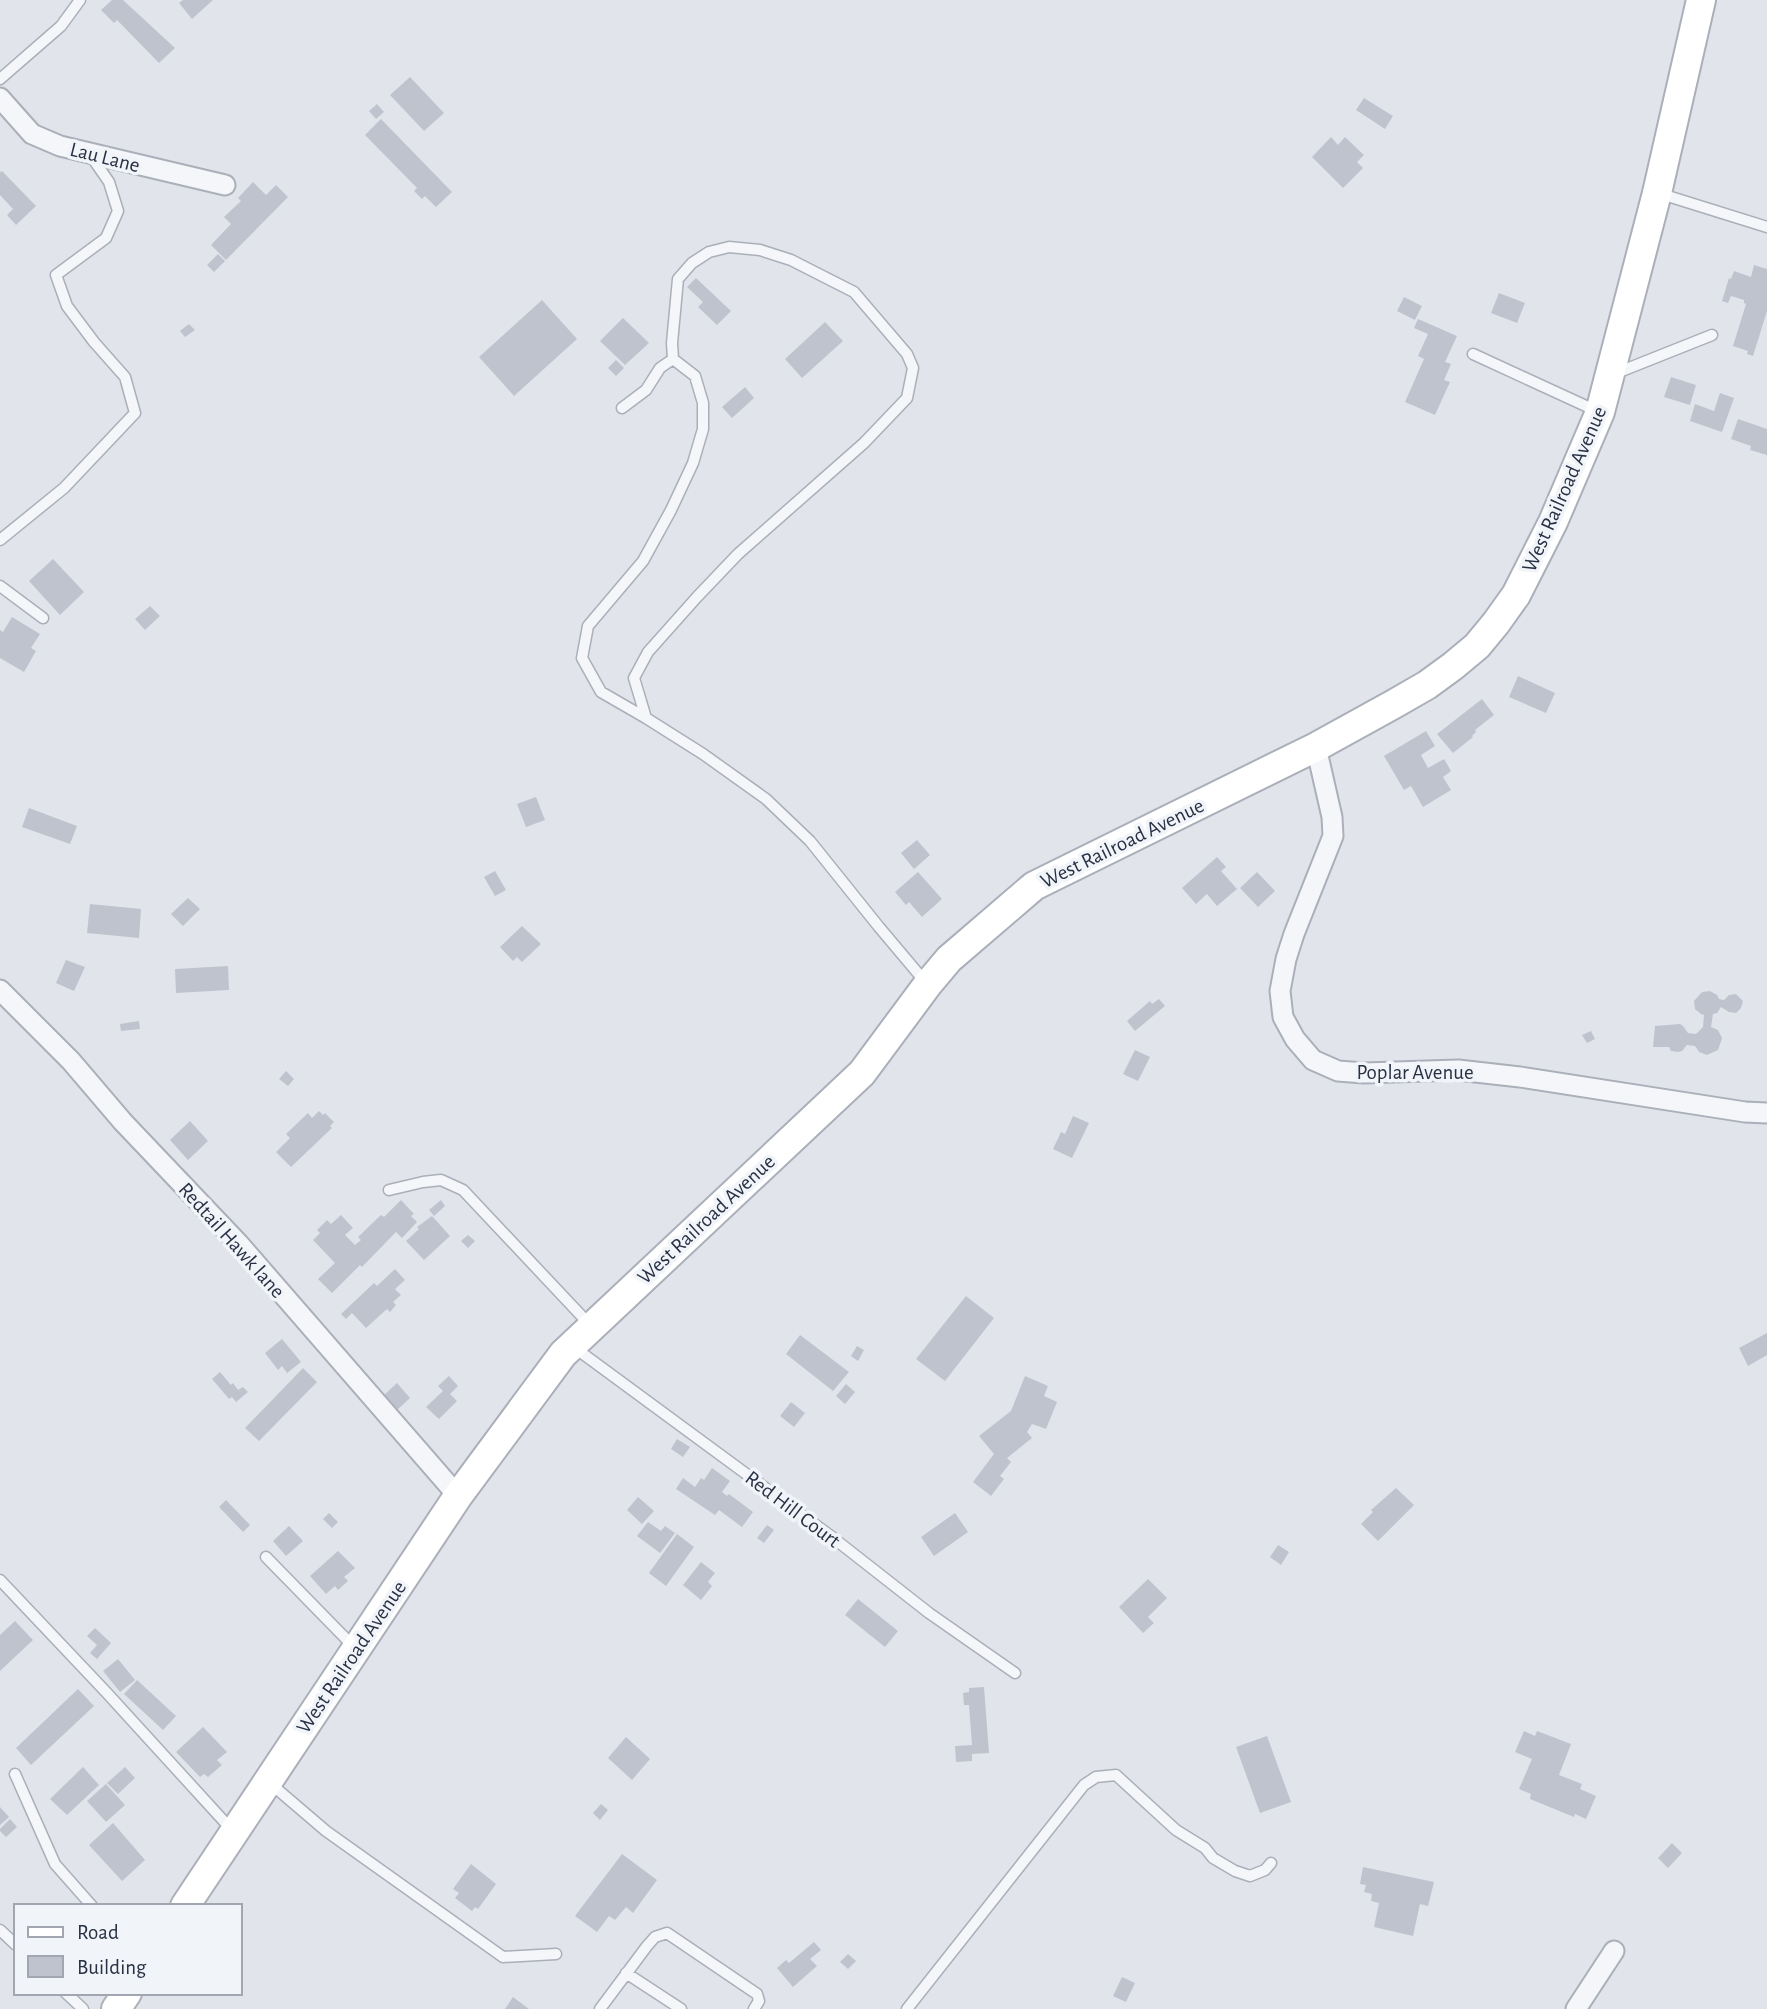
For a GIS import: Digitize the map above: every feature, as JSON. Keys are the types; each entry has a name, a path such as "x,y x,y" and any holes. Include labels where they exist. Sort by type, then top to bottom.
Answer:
{"main road":[{"name":"West Railroad Avenue","path":"186,1904 457,1496 555,1364 862,1073 948,959 1034,886 1316,747 1427,685 1477,646 1516,595 1553,522 1600,412 1657,193 1701,0"}],"street":[{"name":"Lau Lane","path":"0,98 32,134 60,146 225,185"},
{"name":"Poplar Avenue","path":"1316,747 1332,817 1333,836 1294,934 1280,991 1283,1017 1295,1040 1314,1060 1338,1071 1364,1073 1458,1070 1767,1113"},
{"name":"Redtail Hawk lane","path":"0,990 71,1061 123,1122 239,1244 457,1496"},
{"path":"1576,2009 1614,1951"}],"lane":[{"path":"0,79 61,26 80,0"},
{"path":"0,540 64,488 135,412 125,377 67,306 56,275 106,238 118,211 109,182 89,153"},
{"path":"1657,193 1767,227"},
{"path":"646,718 635,678 648,652 738,554 864,443 907,398 913,368 907,354 854,292 791,260 760,250 729,247 709,252 692,263 678,279 673,359 695,376 703,403 704,429 693,463 643,561 588,626 582,658 601,692 703,754 766,799 810,841 928,984"},
{"path":"1610,375 1712,335"},
{"path":"1473,354 1600,412"},
{"path":"622,408 646,390 660,369 673,359"},
{"path":"0,586 43,618"},
{"name":"Red Hill Court","path":"389,1190 441,1180 463,1190 582,1336 929,1613 1015,1674"},
{"path":"266,1557 356,1649"},
{"path":"0,1580 234,1832"},
{"path":"15,1774 55,1864 90,1904"},
{"path":"907,2009 1084,1785 1096,1777 1116,1776 1176,1830 1235,1871 1250,1877 1265,1870 1271,1863"},
{"path":"268,1781 326,1831 503,1957 556,1954"},
{"path":"0,1930 14,1943"},
{"path":"600,2009 655,1937 667,1933 757,1994 759,2001 754,2009"},
{"path":"626,1973 681,2009"},
{"path":"68,1995 83,2009"}],"building":[{"path":"112,0 123,0 175,48 159,63 117,20 114,23 101,10"},
{"path":"183,0 213,0 192,19 179,3"},
{"path":"410,77 444,113 424,131 390,95"},
{"path":"1364,98 1393,116 1385,129 1356,110"},
{"path":"377,104 384,112 376,119 369,111"},
{"path":"381,119 452,192 436,207 425,196 422,199 414,191 417,188 365,135"},
{"path":"1331,137 1338,145 1345,137 1364,155 1357,162 1363,168 1343,188 1312,157"},
{"path":"2,171 36,206 16,225 7,215 13,209 0,195"},
{"path":"253,182 266,195 276,185 288,197 226,260 211,245 231,224 224,217 241,201 238,198"},
{"path":"218,254 225,261 214,272 207,265"},
{"path":"1754,265 1767,269 1767,311 1753,356 1747,354 1748,351 1733,346 1746,304 1744,300 1731,296 1728,303 1722,301 1734,271 1751,277"},
{"path":"696,278 731,311 717,325 698,307 703,302 687,287"},
{"path":"1499,293 1525,303 1517,323 1491,313"},
{"path":"1404,297 1422,306 1415,320 1397,311"},
{"path":"542,300 577,339 514,396 479,357"},
{"path":"623,318 649,343 625,365 600,341"},
{"path":"1418,319 1457,336 1445,362 1451,364 1444,380 1450,382 1435,415 1405,402 1424,359 1418,356 1428,334 1414,328"},
{"path":"825,322 843,341 802,378 785,359"},
{"path":"189,324 195,330 185,337 180,331"},
{"path":"616,360 624,368 616,376 608,368"},
{"path":"1671,377 1696,385 1690,405 1664,397"},
{"path":"745,387 754,398 732,418 722,407"},
{"path":"1720,393 1734,398 1722,432 1690,421 1695,404 1714,411"},
{"path":"1738,419 1767,429 1767,455 1750,450 1751,446 1731,439"},
{"path":"53,559 84,592 60,615 29,581"},
{"path":"150,606 160,616 145,630 135,619"},
{"path":"12,617 40,634 31,648 36,651 24,672 0,658 0,630 3,632"},
{"path":"1518,676 1555,693 1546,713 1509,697"},
{"path":"1482,699 1494,715 1453,753 1437,734"},
{"path":"1426,731 1435,746 1421,755 1428,768 1444,759 1451,771 1443,777 1451,790 1423,807 1411,786 1404,790 1384,756"},
{"path":"536,797 545,820 526,827 517,804"},
{"path":"29,808 77,826 70,844 22,827"},
{"path":"917,840 930,855 914,869 901,853"},
{"path":"1217,857 1226,867 1221,871 1237,889 1217,906 1207,894 1196,904 1182,888"},
{"path":"495,871 506,890 495,896 484,877"},
{"path":"918,872 942,899 922,917 909,902 906,905 895,892"},
{"path":"1257,872 1275,891 1258,907 1240,888"},
{"path":"188,898 200,909 183,926 171,914"},
{"path":"90,904 141,909 139,938 87,933"},
{"path":"522,926 541,944 522,962 517,957 513,961 500,947"},
{"path":"66,960 85,967 74,991 56,983"},
{"path":"228,966 229,990 176,993 175,969"},
{"path":"1710,991 1719,999 1724,1000 1729,995 1736,994 1743,1001 1736,1013 1721,1007 1713,1014 1711,1027 1718,1030 1722,1038 1718,1050 1707,1055 1699,1052 1695,1046 1687,1045 1678,1052 1671,1051 1669,1047 1653,1047 1655,1026 1680,1024 1688,1033 1696,1034 1703,1027 1704,1015 1695,1009 1694,1001 1702,992"},
{"path":"1159,999 1165,1006 1135,1031 1127,1021 1150,1001 1152,1004"},
{"path":"139,1021 140,1029 121,1031 120,1024"},
{"path":"1591,1031 1595,1039 1587,1043 1582,1035"},
{"path":"1135,1050 1150,1057 1138,1081 1123,1074"},
{"path":"286,1071 294,1079 288,1086 279,1079"},
{"path":"319,1111 334,1122 330,1126 332,1128 291,1167 276,1152 290,1138 286,1134 308,1113 312,1118"},
{"path":"1073,1116 1089,1123 1072,1158 1053,1149 1061,1132 1065,1134"},
{"path":"190,1121 208,1141 188,1160 170,1140"},
{"path":"401,1200 414,1214 411,1216 417,1222 402,1238 396,1232 332,1293 318,1279 335,1263 313,1240 320,1233 317,1230 327,1220 331,1224 341,1215 353,1228 345,1235 355,1245 361,1240 358,1237"},
{"path":"441,1200 445,1206 434,1216 429,1210"},
{"path":"432,1216 450,1236 424,1260 406,1241 419,1229 417,1227"},
{"path":"468,1235 475,1241 468,1248 461,1241"},
{"path":"395,1269 405,1280 395,1289 401,1295 393,1302 396,1305 390,1312 387,1309 366,1328 352,1313 346,1319 341,1314 374,1283 377,1286"},
{"path":"966,1296 994,1318 945,1381 916,1359"},
{"path":"1767,1333 1767,1355 1748,1366 1739,1348"},
{"path":"800,1335 849,1372 833,1391 786,1354"},
{"path":"282,1339 301,1362 287,1373 282,1366 278,1370 265,1353"},
{"path":"857,1346 864,1350 858,1361 851,1356"},
{"path":"303,1368 317,1382 259,1441 245,1428"},
{"path":"220,1372 238,1390 243,1387 248,1392 236,1402 232,1397 229,1399 212,1379"},
{"path":"449,1376 458,1386 450,1394 457,1401 439,1419 426,1407 443,1391 438,1386"},
{"path":"1025,1376 1048,1386 1044,1396 1057,1402 1046,1429 1032,1424 1027,1432 1032,1438 1007,1458 1011,1462 1000,1476 1004,1479 991,1496 973,1482 994,1454 979,1436 1011,1411"},
{"path":"397,1383 410,1398 396,1411 382,1397"},
{"path":"846,1384 855,1392 845,1404 836,1396"},
{"path":"791,1402 805,1413 794,1427 780,1416"},
{"path":"677,1439 690,1447 683,1457 671,1449"},
{"path":"712,1468 730,1481 722,1492 727,1496 729,1494 753,1512 742,1527 719,1510 715,1515 676,1489 683,1478 695,1487"},
{"path":"1396,1488 1414,1505 1378,1541 1361,1524 1373,1512 1371,1510"},
{"path":"638,1497 654,1511 642,1524 627,1510"},
{"path":"226,1500 250,1525 243,1532 219,1507"},
{"path":"329,1513 338,1522 332,1528 323,1519"},
{"path":"955,1513 968,1532 934,1556 921,1537"},
{"path":"648,1522 661,1531 665,1526 675,1533 660,1553 637,1536"},
{"path":"767,1525 774,1530 764,1543 757,1538"},
{"path":"289,1526 303,1541 286,1556 273,1541"},
{"path":"677,1534 694,1547 666,1586 649,1573"},
{"path":"1278,1545 1289,1552 1281,1565 1270,1557"},
{"path":"338,1551 355,1568 344,1577 348,1581 338,1590 335,1586 326,1594 310,1576"},
{"path":"701,1562 715,1573 708,1582 712,1586 701,1600 683,1585"},
{"path":"1148,1579 1167,1598 1148,1617 1154,1623 1143,1633 1119,1607"},
{"path":"858,1599 898,1631 885,1647 845,1615"},
{"path":"15,1621 33,1640 0,1671 0,1635"},
{"path":"95,1628 111,1643 97,1659 90,1653 97,1645 87,1636"},
{"path":"118,1659 135,1680 120,1692 103,1671"},
{"path":"137,1680 176,1716 163,1730 124,1694"},
{"path":"984,1687 989,1753 972,1754 972,1761 956,1762 955,1746 972,1745 969,1705 964,1705 963,1693 969,1692 969,1688"},
{"path":"78,1689 94,1706 31,1765 16,1748"},
{"path":"203,1727 227,1752 217,1760 222,1765 208,1777 204,1774 200,1777 176,1752"},
{"path":"1524,1731 1535,1736 1537,1731 1571,1744 1559,1775 1582,1784 1580,1789 1596,1796 1586,1819 1575,1814 1574,1817 1530,1799 1531,1794 1519,1789 1532,1759 1515,1752"},
{"path":"1267,1736 1291,1802 1260,1813 1236,1747"},
{"path":"626,1737 650,1759 632,1780 608,1758"},
{"path":"83,1767 99,1785 67,1815 50,1799"},
{"path":"125,1767 135,1778 118,1794 107,1783"},
{"path":"106,1784 125,1805 106,1822 87,1801"},
{"path":"601,1804 608,1810 600,1820 593,1813"},
{"path":"0,1807 9,1817 0,1825"},
{"path":"10,1819 17,1827 6,1837 0,1829"},
{"path":"113,1823 145,1860 122,1881 89,1845"},
{"path":"1672,1843 1682,1853 1668,1868 1658,1858"},
{"path":"622,1854 657,1880 633,1913 626,1907 615,1920 609,1916 597,1932 575,1916"},
{"path":"471,1864 496,1884 478,1909 475,1907 472,1911 455,1898 459,1893 453,1889"},
{"path":"1363,1867 1434,1882 1428,1906 1420,1904 1413,1936 1374,1927 1379,1903 1371,1901 1372,1894 1364,1892 1366,1885 1360,1884"},
{"path":"814,1942 821,1950 810,1959 817,1966 793,1987 777,1968 786,1960 789,1963"},
{"path":"848,1954 856,1961 848,1969 840,1962"},
{"path":"1122,1977 1135,1983 1126,2002 1113,1996"},
{"path":"513,1997 529,2009 505,2009"}]}
